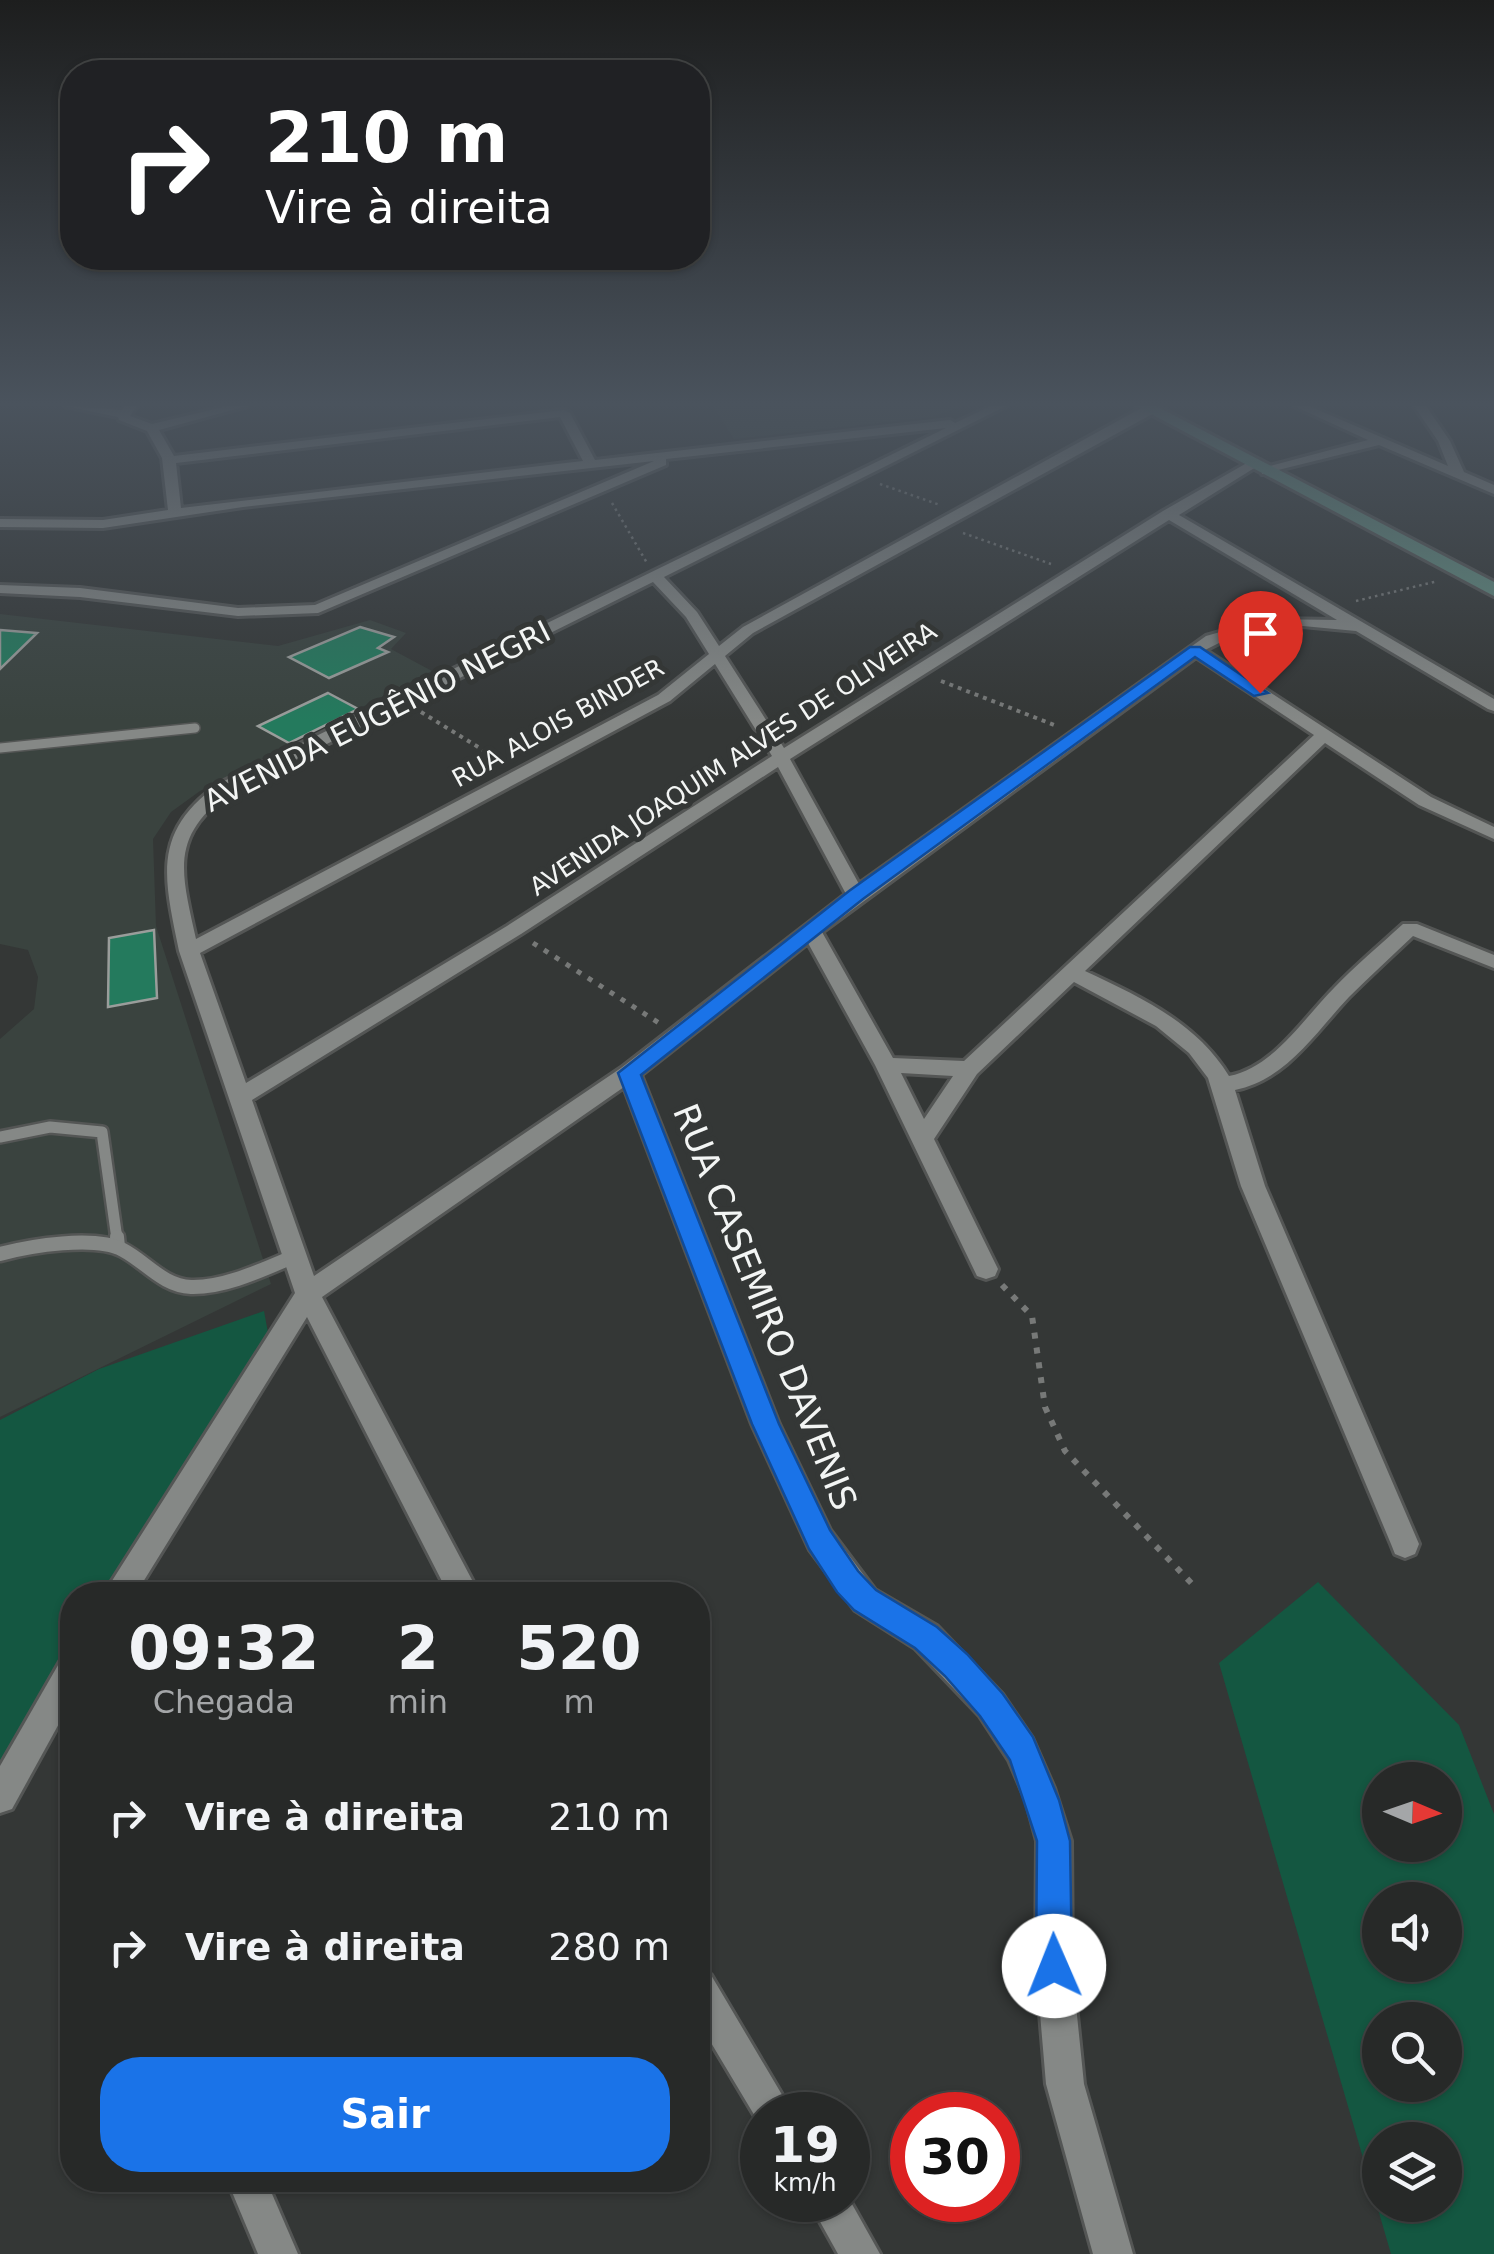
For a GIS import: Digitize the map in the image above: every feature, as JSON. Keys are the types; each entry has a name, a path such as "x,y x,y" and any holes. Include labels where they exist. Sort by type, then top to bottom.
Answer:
{"street":[{"path":"0,523 67,526 195,511"},
{"path":"0,589 68,590 251,612 318,609 549,511"},
{"name":"AVENIDA EUGÊNIO NEGRI","path":"458,1582 308,1294 189,951 178,898 175,850 179,831 190,814 226,787 787,511"},
{"name":"RUA ALOIS BINDER","path":"189,951 664,698 748,630 966,511"},
{"name":"AVENIDA JOAQUIM ALVES DE OLIVEIRA","path":"242,1096 514,930 915,670 1173,511"},
{"path":"1343,511 1494,590"},
{"path":"1168,514 1494,706"},
{"path":"655,576 692,615 781,756 856,895"},
{"path":"126,1582 308,1294 629,1073 856,895 1211,639 1262,622 1316,621 1360,627"},
{"path":"1195,650 1425,801 1494,834"},
{"path":"922,1139 969,1069 1324,735"},
{"path":"1224,1085 1253,1079 1277,1062 1344,990 1410,928 1494,962"},
{"path":"812,932 886,1065 986,1269"},
{"path":"1071,972 1148,1010 1176,1030 1210,1064 1224,1085 1250,1180 1405,1544"},
{"path":"886,1065 969,1069"},
{"name":"RUA CASEMIRO DAVENIS","path":"629,1073 766,1424 820,1540 865,1600 926,1637 992,1705 1021,1749 1042,1800 1054,1841 1054,1966 1065,2084 1113,2254"},
{"path":"0,1797 60,1692"},
{"path":"710,2008 761,2092"},
{"path":"251,2192 278,2254"},
{"path":"840,2222 860,2254"}],"lane":[{"path":"0,748 195,728"},
{"path":"0,1138 30,1127 82,1126 102,1132 118,1247"},
{"path":"0,1254 69,1245 118,1247 151,1273 191,1286 258,1271 295,1256"}],"path":[{"path":"617,511 655,576"},
{"path":"958,511 963,513"},
{"path":"941,525 1074,572"},
{"path":"1329,608 1425,584"},
{"path":"915,670 1034,718"},
{"path":"402,700 521,773"},
{"path":"514,930 679,1036"},
{"path":"986,1269 1032,1316 1045,1407 1065,1451 1197,1589"}],"shaded area":[{"path":"0,614 278,646 370,620 406,633 391,649 432,671 200,791 171,812 153,839 156,926 271,1284 0,1417 0,1039 34,1009 38,977 28,950 0,944"}],"green space":[{"path":"264,1311 271,1349 120,1582 60,1582 60,1677 0,1774 0,1420 99,1369"},
{"path":"1318,1582 1459,1725 1494,1814 1494,2254 1391,2254 1382,2222 1462,2222 1462,2122 1362,2122 1362,2154 1219,1663"}],"building":[{"path":"360,627 394,637 378,648 388,652 329,678 289,657"},
{"path":"0,630 37,633 0,669"},
{"path":"328,693 358,709 289,743 258,726"},
{"path":"154,930 157,998 108,1007 109,938"}],"route":[{"path":"1054,1966 1054,1841 1021,1749 992,1705 956,1665 926,1637 865,1600 820,1540 766,1424 629,1073 856,895 1195,650 1260,693"}]}
